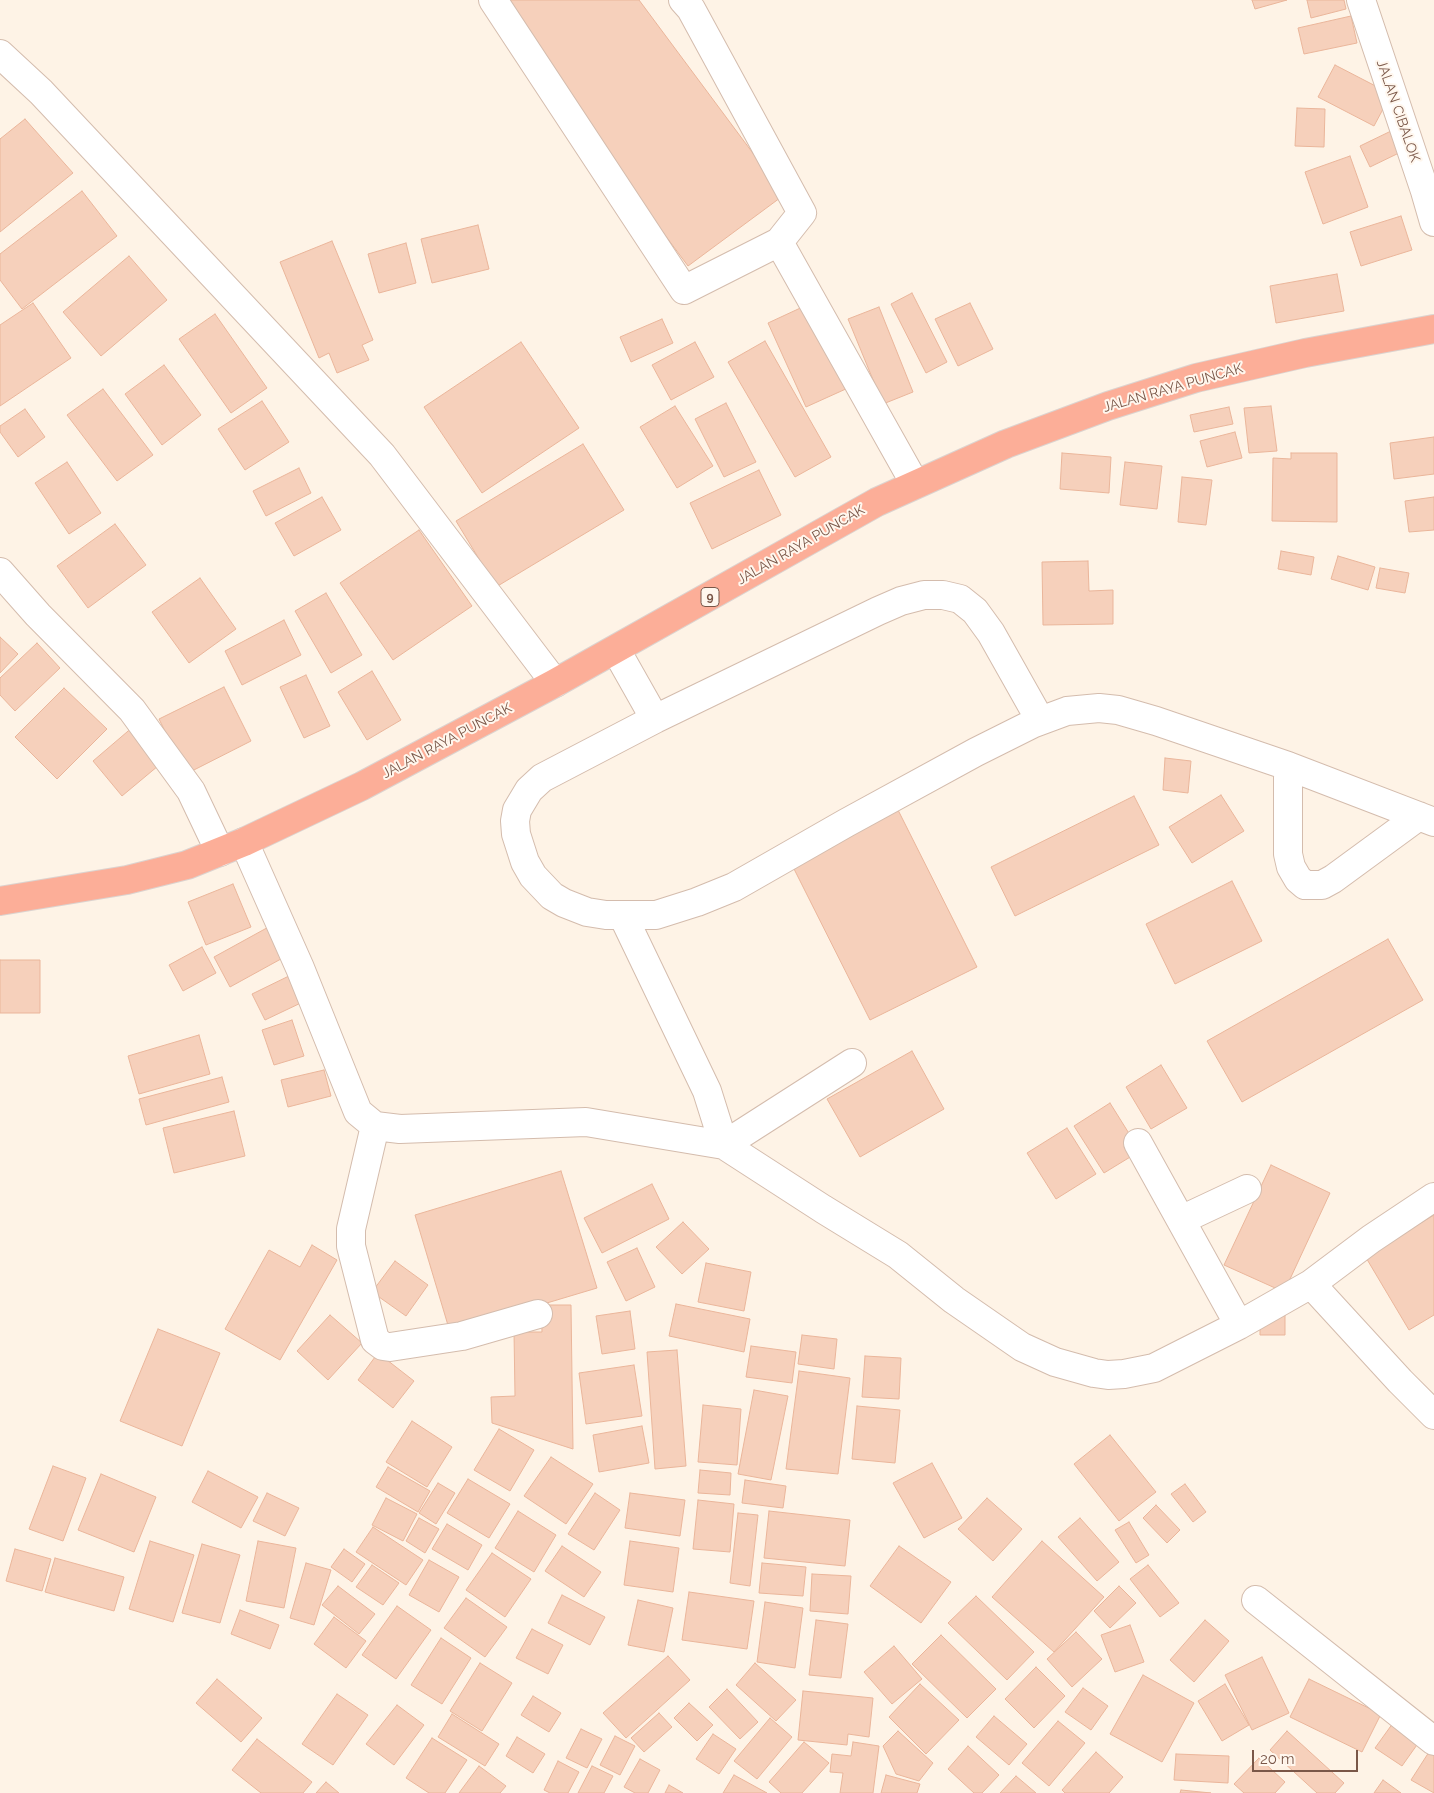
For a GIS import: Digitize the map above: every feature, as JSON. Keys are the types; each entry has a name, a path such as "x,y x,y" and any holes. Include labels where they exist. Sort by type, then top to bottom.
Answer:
{"highway":[{"name":"JALAN RAYA PUNCAK","path":"0,901 127,880 187,865 232,847 362,786 555,683 877,502 1006,444 1108,406 1196,378 1305,353 1434,329"}],"street":[{"path":"493,0 684,290 779,242 802,213 691,9 683,0"},
{"name":"JALAN CIBALOK","path":"1361,0 1434,222"},
{"path":"0,54 40,92 382,455 555,683"},
{"path":"779,242 915,484"},
{"path":"0,572 38,615 132,710 232,847 300,968 358,1112 374,1126 400,1129 586,1122 724,1145 898,1255 954,1300 1022,1347 1055,1362 1108,1375 1139,1372 1154,1368 1239,1325 1310,1284 1371,1239 1434,1197"},
{"path":"1040,720 999,647 975,611 960,599 933,594 901,601 655,718 542,778 529,790 517,810 515,821 519,846 532,876 552,896 564,903 587,912 623,916 656,914 697,902 734,887 959,761 1040,720 1082,709 1118,710 1156,721 1288,766 1426,819"},
{"path":"616,650 655,718"},
{"path":"1288,766 1288,854 1291,867 1298,879 1305,885 1322,885 1426,819"},
{"path":"623,916 707,1091 724,1145"},
{"path":"724,1145 852,1062"},
{"path":"374,1126 353,1214 351,1246 375,1340 383,1346 390,1347 462,1336 538,1314"},
{"path":"1138,1143 1239,1325"},
{"path":"1181,1220 1247,1189"},
{"path":"1310,1284 1434,1415"},
{"path":"1256,1600 1434,1741"}],"building":[{"path":"490,0 639,0 784,195 688,266"},
{"path":"1252,0 1287,0 1255,9"},
{"path":"1307,0 1344,0 1346,9 1311,18"},
{"path":"1351,16 1357,43 1304,54 1298,28"},
{"path":"1335,65 1391,94 1374,126 1318,97"},
{"path":"1297,108 1325,109 1324,147 1295,146"},
{"path":"25,119 73,173 0,232 0,139"},
{"path":"1391,131 1401,152 1370,167 1360,146"},
{"path":"1350,156 1368,207 1323,224 1305,172"},
{"path":"82,191 117,236 22,309 0,280 0,254"},
{"path":"1401,216 1412,250 1361,266 1350,232"},
{"path":"478,225 489,269 432,283 421,239"},
{"path":"332,241 373,340 362,345 369,360 337,373 329,353 319,358 280,262"},
{"path":"406,243 416,283 379,293 368,254"},
{"path":"129,256 167,300 101,356 63,312"},
{"path":"1337,274 1344,311 1276,323 1270,286"},
{"path":"912,293 947,362 926,373 891,304"},
{"path":"33,303 71,358 0,406 0,325"},
{"path":"970,303 993,349 958,366 935,319"},
{"path":"809,304 848,388 806,407 768,323"},
{"path":"879,307 913,392 883,404 848,319"},
{"path":"215,314 267,388 231,413 179,339"},
{"path":"662,319 673,343 631,362 620,337"},
{"path":"765,341 831,457 795,477 728,362"},
{"path":"521,342 579,428 482,493 424,407"},
{"path":"695,342 714,377 671,400 652,365"},
{"path":"164,365 201,415 162,445 125,394"},
{"path":"103,389 153,455 117,481 67,415"},
{"path":"262,401 289,442 245,470 218,429"},
{"path":"726,403 756,462 724,477 695,419"},
{"path":"675,406 713,466 677,488 640,427"},
{"path":"1271,406 1277,451 1249,453 1244,408"},
{"path":"1229,407 1233,424 1194,432 1190,415"},
{"path":"25,409 45,437 18,457 0,432 0,426"},
{"path":"1235,432 1242,458 1207,467 1200,441"},
{"path":"1434,437 1434,474 1394,479 1390,443"},
{"path":"583,444 624,510 496,587 456,521"},
{"path":"1062,453 1111,457 1109,493 1060,489"},
{"path":"1291,453 1337,453 1337,522 1272,521 1273,458 1291,459"},
{"path":"67,462 101,513 69,534 35,483"},
{"path":"1125,462 1162,466 1157,509 1120,505"},
{"path":"299,468 311,493 266,516 253,491"},
{"path":"759,470 781,515 712,549 690,503"},
{"path":"1182,477 1212,480 1206,525 1178,522"},
{"path":"322,497 341,530 294,556 275,523"},
{"path":"1434,497 1434,530 1409,532 1405,501"},
{"path":"115,524 146,565 88,608 57,566"},
{"path":"419,530 472,606 393,660 340,583"},
{"path":"1281,551 1314,557 1311,575 1278,569"},
{"path":"1338,556 1375,567 1368,590 1331,579"},
{"path":"1088,561 1089,591 1113,590 1113,624 1043,625 1042,562"},
{"path":"1380,568 1409,573 1405,593 1376,588"},
{"path":"200,578 236,629 189,663 152,612"},
{"path":"326,593 362,655 331,673 295,611"},
{"path":"284,620 301,655 242,685 225,651"},
{"path":"0,637 18,654 0,673"},
{"path":"37,643 60,668 15,711 0,695 0,678"},
{"path":"372,671 401,720 367,740 338,692"},
{"path":"306,675 330,726 304,738 280,687"},
{"path":"224,687 251,741 186,774 159,719"},
{"path":"64,688 107,729 57,779 15,737"},
{"path":"134,726 164,761 122,796 93,761"},
{"path":"1165,758 1191,761 1188,793 1163,790"},
{"path":"1221,795 1244,831 1192,863 1169,827"},
{"path":"1134,796 1159,845 1015,916 991,867"},
{"path":"896,806 977,967 870,1020 789,859"},
{"path":"1232,881 1262,941 1175,984 1146,924"},
{"path":"233,884 251,927 206,945 188,902"},
{"path":"274,924 290,954 230,987 214,957"},
{"path":"1388,939 1423,1000 1242,1102 1207,1041"},
{"path":"202,947 216,973 183,991 169,965"},
{"path":"0,960 40,960 40,1013 0,1013"},
{"path":"291,975 305,1001 265,1020 252,994"},
{"path":"292,1020 304,1056 274,1065 262,1030"},
{"path":"199,1035 210,1074 139,1094 128,1056"},
{"path":"912,1051 944,1109 860,1157 827,1099"},
{"path":"1161,1065 1187,1108 1151,1129 1126,1087"},
{"path":"324,1070 331,1096 288,1107 281,1080"},
{"path":"222,1077 229,1102 146,1125 139,1099"},
{"path":"1110,1103 1140,1151 1104,1173 1074,1126"},
{"path":"234,1111 245,1156 174,1173 163,1128"},
{"path":"1067,1128 1096,1174 1056,1199 1027,1153"},
{"path":"1271,1165 1330,1193 1284,1292 1224,1265"},
{"path":"561,1171 597,1288 450,1332 415,1215"},
{"path":"652,1184 669,1219 602,1253 584,1218"},
{"path":"1434,1215 1434,1315 1409,1330 1365,1256"},
{"path":"683,1222 709,1249 682,1274 656,1247"},
{"path":"312,1245 337,1260 280,1360 225,1329 269,1250 300,1267"},
{"path":"637,1248 655,1287 626,1301 607,1262"},
{"path":"395,1261 428,1285 406,1316 372,1292"},
{"path":"706,1263 751,1272 744,1311 698,1302"},
{"path":"676,1304 750,1319 744,1352 669,1336"},
{"path":"541,1305 571,1305 573,1449 492,1423 491,1397 515,1396 514,1332 542,1332"},
{"path":"630,1311 635,1349 602,1354 596,1316"},
{"path":"330,1315 362,1343 328,1380 297,1351"},
{"path":"1260,1315 1285,1315 1285,1335 1260,1335"},
{"path":"158,1329 220,1353 182,1446 120,1421"},
{"path":"802,1335 837,1339 834,1369 798,1364"},
{"path":"751,1346 796,1352 792,1383 746,1377"},
{"path":"677,1350 686,1466 655,1469 647,1352"},
{"path":"378,1353 414,1381 393,1408 358,1380"},
{"path":"865,1356 901,1358 899,1399 862,1397"},
{"path":"634,1365 642,1416 586,1424 579,1373"},
{"path":"799,1371 850,1378 838,1474 786,1469"},
{"path":"754,1390 788,1396 771,1480 738,1474"},
{"path":"703,1405 741,1409 737,1465 698,1462"},
{"path":"857,1406 900,1410 895,1463 852,1459"},
{"path":"412,1421 452,1447 427,1487 386,1462"},
{"path":"642,1426 649,1463 599,1472 593,1435"},
{"path":"499,1429 534,1450 510,1491 474,1470"},
{"path":"1110,1435 1156,1492 1119,1521 1074,1464"},
{"path":"551,1457 593,1484 566,1524 524,1496"},
{"path":"932,1463 962,1518 924,1538 893,1483"},
{"path":"53,1466 86,1478 63,1541 29,1529"},
{"path":"388,1467 430,1491 418,1512 376,1487"},
{"path":"700,1470 731,1473 730,1495 698,1493"},
{"path":"208,1471 258,1497 241,1528 192,1502"},
{"path":"101,1474 156,1497 134,1552 78,1530"},
{"path":"468,1479 510,1504 489,1538 447,1513"},
{"path":"745,1480 786,1486 783,1508 742,1503"},
{"path":"438,1483 455,1493 436,1524 419,1513"},
{"path":"1185,1484 1206,1512 1193,1522 1171,1494"},
{"path":"267,1493 299,1508 285,1536 253,1521"},
{"path":"595,1493 620,1510 594,1550 568,1534"},
{"path":"630,1493 685,1500 680,1536 625,1528"},
{"path":"386,1498 417,1514 403,1541 372,1525"},
{"path":"987,1498 1022,1529 993,1561 958,1529"},
{"path":"698,1500 734,1504 730,1552 693,1549"},
{"path":"1156,1505 1180,1530 1167,1543 1143,1518"},
{"path":"518,1511 556,1535 534,1572 495,1548"},
{"path":"769,1511 850,1520 845,1566 764,1558"},
{"path":"738,1513 758,1515 750,1586 730,1583"},
{"path":"419,1518 439,1529 425,1553 406,1541"},
{"path":"1080,1518 1119,1562 1097,1581 1058,1537"},
{"path":"1129,1522 1149,1555 1136,1563 1115,1530"},
{"path":"447,1524 482,1545 468,1570 432,1549"},
{"path":"373,1527 423,1560 406,1585 356,1552"},
{"path":"150,1541 194,1555 173,1622 129,1609"},
{"path":"258,1541 296,1548 284,1608 246,1601"},
{"path":"630,1541 679,1548 673,1592 624,1585"},
{"path":"1042,1541 1104,1597 1054,1652 992,1597"},
{"path":"202,1544 240,1555 220,1623 182,1613"},
{"path":"562,1546 601,1572 584,1597 545,1571"},
{"path":"899,1546 951,1582 921,1623 870,1586"},
{"path":"15,1549 51,1559 42,1591 6,1581"},
{"path":"344,1549 365,1564 352,1582 331,1567"},
{"path":"492,1553 531,1579 505,1617 466,1590"},
{"path":"55,1558 124,1577 114,1611 45,1592"},
{"path":"429,1560 459,1577 439,1612 409,1595"},
{"path":"306,1563 331,1570 314,1625 290,1618"},
{"path":"762,1563 806,1567 803,1596 759,1593"},
{"path":"372,1565 399,1583 383,1605 356,1587"},
{"path":"1148,1565 1179,1603 1160,1617 1130,1579"},
{"path":"812,1574 851,1576 848,1614 810,1611"},
{"path":"338,1586 375,1614 359,1634 322,1605"},
{"path":"1119,1586 1136,1603 1110,1628 1094,1611"},
{"path":"689,1592 754,1601 747,1649 682,1640"},
{"path":"562,1595 605,1617 590,1645 548,1623"},
{"path":"976,1596 1034,1652 1007,1680 948,1623"},
{"path":"466,1598 507,1627 485,1657 444,1628"},
{"path":"638,1600 673,1608 664,1652 628,1645"},
{"path":"765,1602 803,1608 795,1668 757,1662"},
{"path":"397,1606 431,1630 396,1679 362,1655"},
{"path":"240,1610 279,1625 270,1649 231,1634"},
{"path":"334,1617 366,1641 346,1668 314,1644"},
{"path":"816,1620 848,1624 841,1678 809,1675"},
{"path":"1205,1620 1229,1641 1194,1682 1170,1660"},
{"path":"1130,1625 1144,1662 1115,1672 1101,1635"},
{"path":"532,1629 563,1645 548,1674 516,1658"},
{"path":"1076,1632 1102,1659 1072,1687 1047,1659"},
{"path":"941,1635 996,1689 967,1718 912,1664"},
{"path":"441,1638 471,1658 442,1704 411,1685"},
{"path":"894,1646 922,1679 892,1704 864,1672"},
{"path":"668,1656 690,1680 626,1738 603,1713"},
{"path":"1262,1657 1289,1713 1252,1730 1225,1675"},
{"path":"480,1663 512,1683 482,1731 450,1711"},
{"path":"755,1663 796,1700 776,1721 736,1685"},
{"path":"1036,1667 1065,1696 1034,1728 1005,1699"},
{"path":"1143,1675 1194,1703 1162,1762 1110,1734"},
{"path":"217,1679 262,1718 241,1742 196,1703"},
{"path":"1309,1679 1381,1714 1362,1752 1290,1717"},
{"path":"920,1684 959,1720 926,1754 889,1717"},
{"path":"1225,1684 1249,1725 1222,1741 1198,1701"},
{"path":"1083,1688 1108,1706 1091,1730 1065,1712"},
{"path":"727,1689 758,1722 740,1739 709,1707"},
{"path":"803,1691 873,1698 869,1737 848,1734 847,1745 798,1740"},
{"path":"337,1694 368,1715 333,1765 302,1744"},
{"path":"533,1696 561,1713 549,1732 521,1715"},
{"path":"689,1703 713,1725 697,1741 674,1718"},
{"path":"397,1705 424,1725 394,1765 366,1744"},
{"path":"659,1713 672,1727 644,1752 631,1738"},
{"path":"452,1714 499,1744 485,1766 438,1737"},
{"path":"994,1716 1027,1744 1009,1765 976,1737"},
{"path":"770,1718 792,1737 757,1779 734,1761"},
{"path":"1058,1721 1085,1743 1049,1786 1022,1763"},
{"path":"1393,1723 1419,1742 1402,1766 1375,1748"},
{"path":"581,1729 602,1739 587,1768 566,1758"},
{"path":"898,1731 933,1763 919,1781 896,1774 883,1746"},
{"path":"1287,1731 1344,1783 1335,1793 1317,1793 1270,1750"},
{"path":"713,1734 736,1749 719,1774 696,1759"},
{"path":"615,1736 635,1746 620,1775 600,1765"},
{"path":"517,1737 545,1754 533,1773 506,1756"},
{"path":"432,1738 467,1760 445,1793 429,1793 406,1778"},
{"path":"257,1739 312,1782 303,1793 261,1793 232,1770"},
{"path":"804,1742 829,1763 802,1793 781,1793 769,1782"},
{"path":"853,1742 879,1746 873,1793 840,1793 843,1773 830,1772 832,1754 851,1756"},
{"path":"968,1746 999,1775 982,1793 974,1793 948,1769"},
{"path":"1096,1752 1123,1777 1109,1793 1065,1793 1062,1790"},
{"path":"1429,1752 1434,1755 1434,1793 1411,1780"},
{"path":"1176,1754 1229,1756 1228,1783 1174,1780"},
{"path":"1259,1758 1285,1782 1275,1793 1244,1793 1234,1784"},
{"path":"640,1759 660,1770 648,1793 635,1793 624,1787"},
{"path":"558,1761 579,1772 568,1793 550,1793 544,1790"},
{"path":"479,1766 506,1786 500,1793 459,1793"},
{"path":"592,1766 613,1776 604,1793 578,1793"},
{"path":"734,1775 767,1793 723,1793"},
{"path":"886,1775 920,1784 917,1793 881,1793"},
{"path":"1016,1776 1036,1793 1000,1793"},
{"path":"1383,1780 1401,1793 1374,1793"},
{"path":"326,1782 339,1793 316,1793"},
{"path":"669,1785 683,1793 665,1793"},
{"path":"1181,1790 1211,1793 1180,1793"}]}
